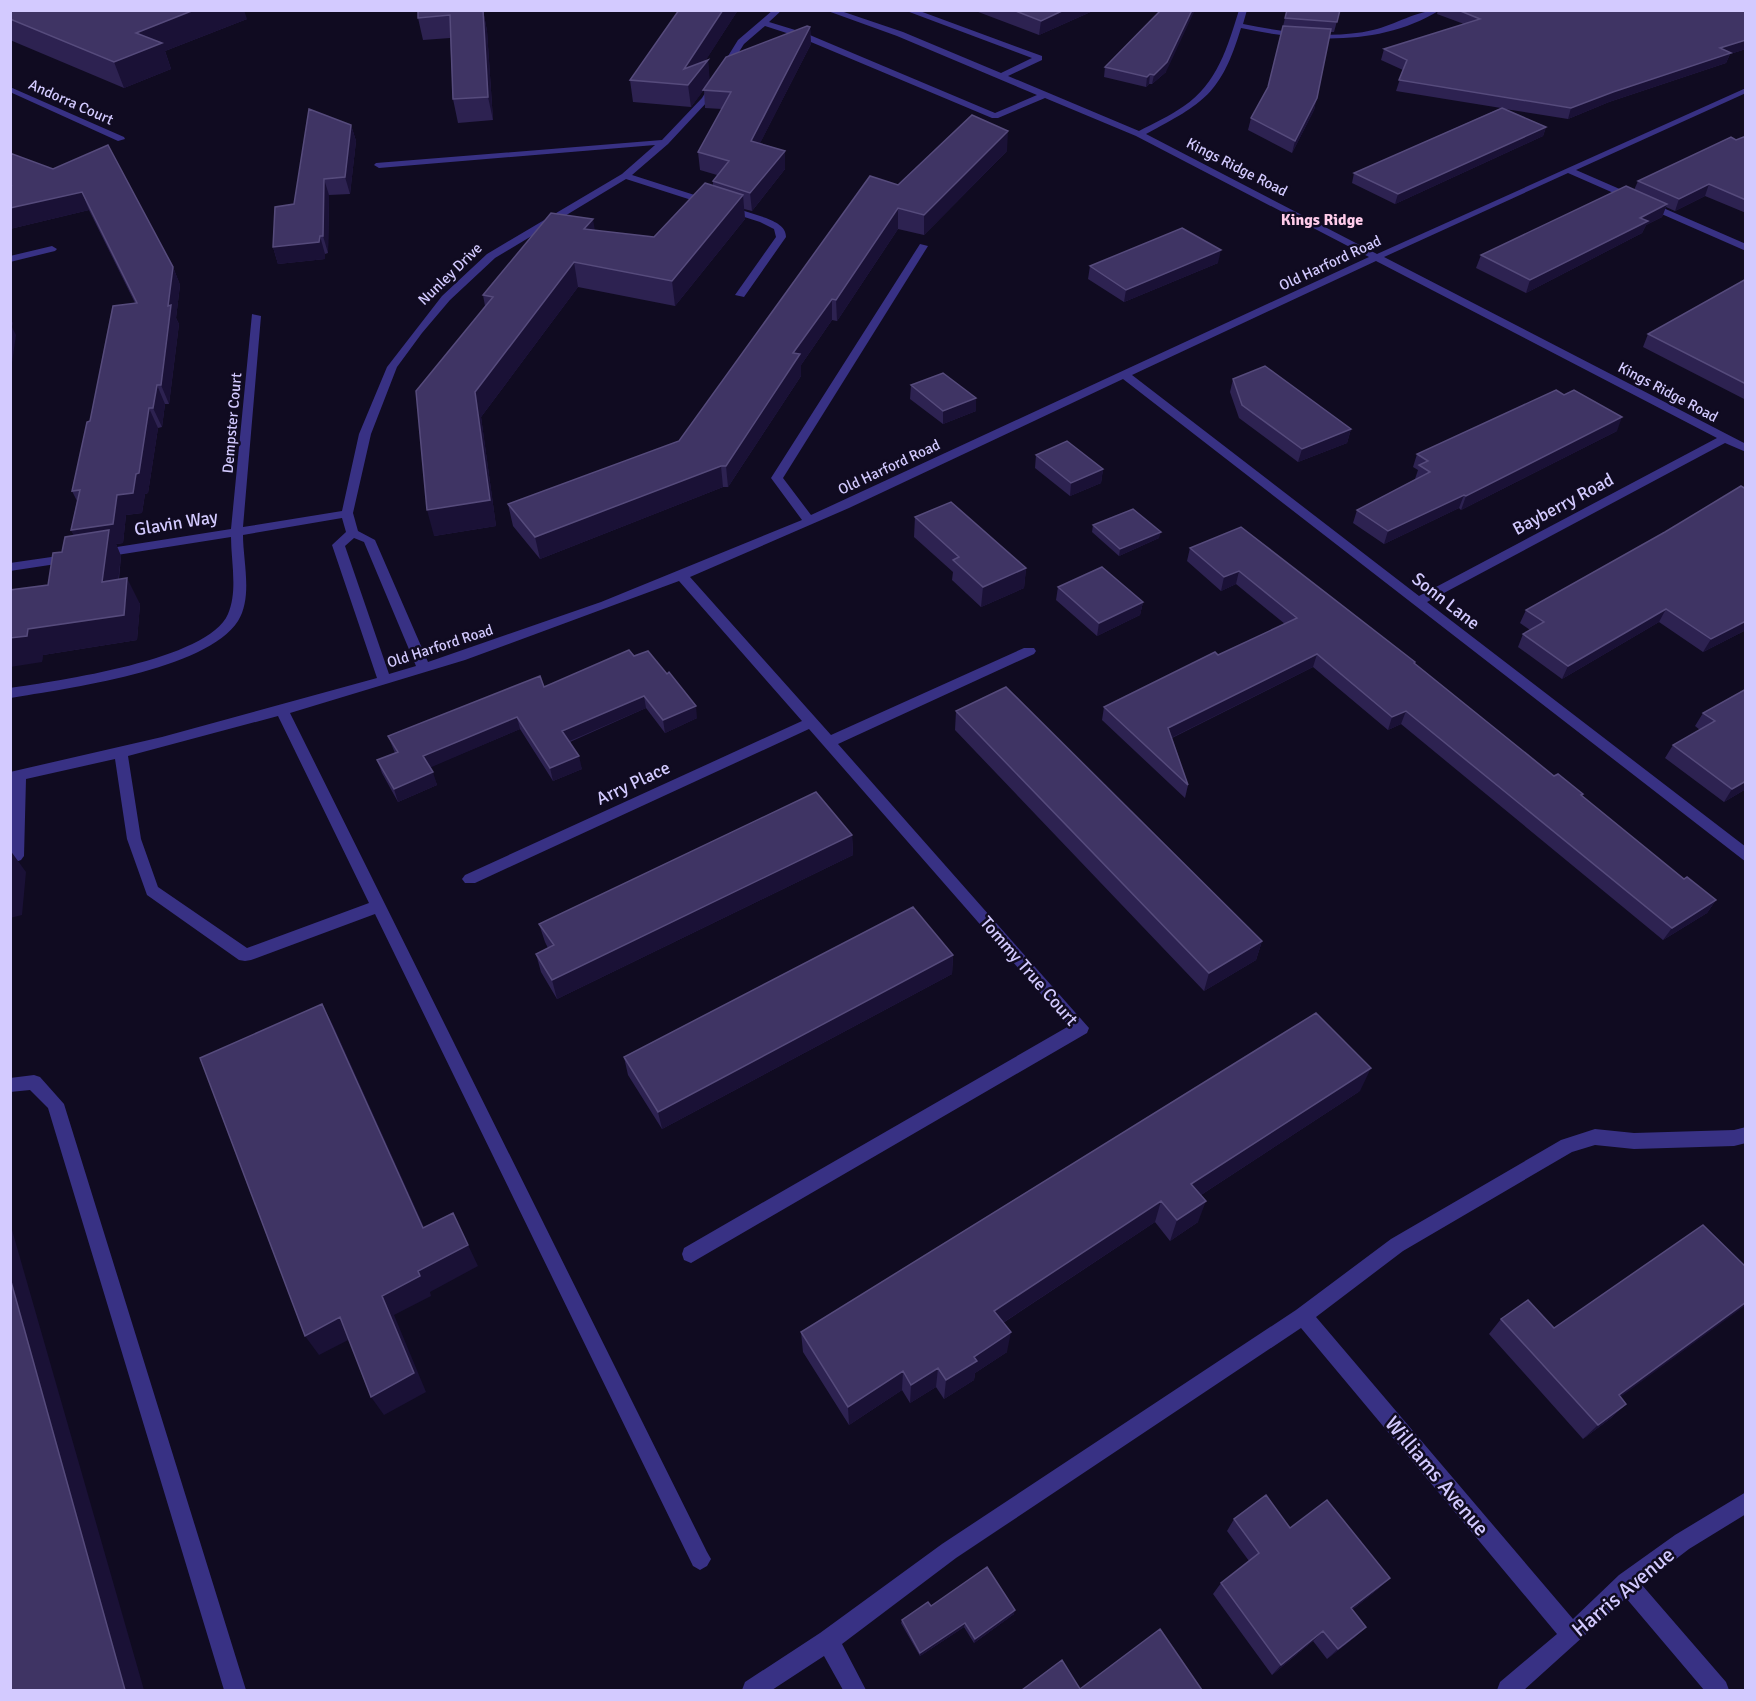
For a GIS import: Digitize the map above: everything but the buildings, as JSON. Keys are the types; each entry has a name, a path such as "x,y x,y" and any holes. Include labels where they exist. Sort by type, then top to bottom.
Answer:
{"street":[{"name":"Nunley Drive","path":"352,533 347,513 365,434 392,367 418,331 446,298 491,256 626,176 665,142 705,99 741,42 778,10"},
{"name":"Kings Ridge Road","path":"829,10 900,34 1138,134 1746,449"},
{"path":"908,10 1039,58 1001,76"},
{"path":"1138,134 1195,103 1215,82 1225,66 1243,10"},
{"path":"1239,25 1282,32 1352,36 1375,32 1436,10"},
{"path":"764,23 802,36 994,116 1046,94"},
{"name":"Andorra Court","path":"10,89 121,139"},
{"name":"Old Harford Road","path":"15,776 121,753 384,680 542,628 682,576 809,521 1378,257 1746,90"},
{"path":"379,165 665,142"},
{"path":"1569,170 1746,248"},
{"path":"626,176 763,220 777,227 781,232 781,237 740,295"},
{"path":"809,521 777,478 923,246"},
{"path":"10,259 52,249"},
{"name":"Dempster Court","path":"10,693 118,674 171,657 207,642 232,619 238,592 237,532 256,316"},
{"name":"Sonn Lane","path":"1124,374 1746,856"},
{"name":"Bayberry Road","path":"1417,602 1726,438"},
{"name":"Glavin Way","path":"10,567 347,513"},
{"path":"384,680 338,545 352,533 369,540 424,668"},
{"name":"Tommy True Court","path":"682,576 1081,1028 691,1254"},
{"path":"829,742 1029,651"},
{"path":"282,710 700,1559"},
{"name":"Arry Place","path":"470,879 812,723"},
{"path":"121,753 134,839 152,891 245,955 379,906"},
{"path":"10,858 16,856 15,776"},
{"path":"10,1085 34,1082 55,1104 235,1690"},
{"path":"753,1690 828,1641 949,1551 1303,1316 1397,1245 1567,1146 1595,1137 1634,1141 1734,1138 1746,1135"},
{"name":"Williams Avenue","path":"1303,1316 1572,1635"},
{"name":"Harris Avenue","path":"1508,1690 1572,1635 1627,1583 1682,1542 1746,1502"},
{"path":"1627,1583 1718,1690"},
{"path":"828,1641 855,1690"}],"district":[{"name":"Kings Ridge","path":"1322,220"}]}
